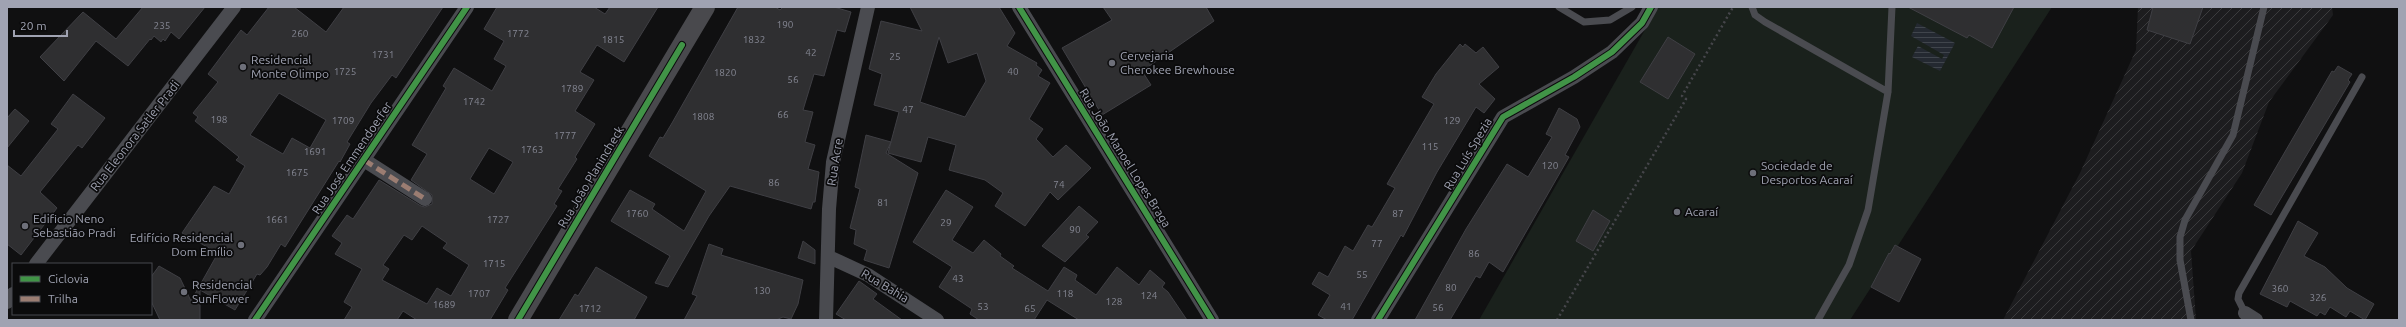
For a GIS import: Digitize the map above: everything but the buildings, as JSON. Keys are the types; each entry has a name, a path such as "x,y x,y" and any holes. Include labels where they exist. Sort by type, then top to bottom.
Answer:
{"main road":[{"name":"Rua João Planincheck","path":"518,320 704,7"}],"street":[{"name":"Rua Eleonora Satler Pradi","path":"37,263 234,7"},
{"name":"Rua José Emmendoerfer","path":"254,320 467,7"},
{"name":"Rua Acre","path":"826,320 829,257 829,209 833,162 868,7"},
{"name":"Rua João Manoel Lopes Braga","path":"1019,7 1212,320"},
{"name":"Rua Luís Spezia","path":"1378,320 1503,117 1574,77 1612,52 1642,23 1651,7"},
{"path":"364,160 425,199"},
{"name":"Rua Bahia","path":"829,257 868,275 937,320"}],"lane":[{"path":"1559,7 1584,22 1610,20 1632,7"},
{"path":"1752,7 1755,15 1764,22 1888,92"},
{"path":"1818,320 1849,265 1868,210 1888,92 1892,7"},
{"path":"2190,320 2180,260 2180,237 2185,220 2233,135 2264,7"},
{"path":"2251,317 2238,300 2238,293 2362,77"}],"path":[{"path":"1557,320 1686,99 1682,96 1733,7"}],"shaded area":[{"name":"Sociedade de Desportos Acaraí","path":"1658,7 2052,7 1850,320 1479,320"},
{"path":"2138,7 2332,7 2333,15 2269,102 2242,173 2191,251 2196,320 2003,320 2080,173 2136,50"},
{"path":"1917,23 1955,43 1940,71 1912,57 1918,46 1942,59 1944,55 1911,36"}],"marked path":[{"path":"364,160 425,199"}],"cycle path":[{"path":"255,320 467,7"},
{"path":"1019,7 1212,320"},
{"path":"1378,320 1503,117 1574,77 1612,52 1642,23 1651,7"},
{"path":"518,320 682,45"}],"place":[{"name":"Cervejaria Cherokee Brewhouse","path":"1112,63"},
{"name":"Residencial Monte Olimpo","path":"243,67"},
{"name":"Sociedade de Desportos Acaraí","path":"1753,173"},
{"name":"Acaraí","path":"1677,212"},
{"name":"Edificio Neno Sebastião Pradi","path":"25,226"},
{"name":"Edifício Residencial Dom Emílio","path":"241,245"},
{"name":"Residencial SunFlower","path":"184,292"}]}
